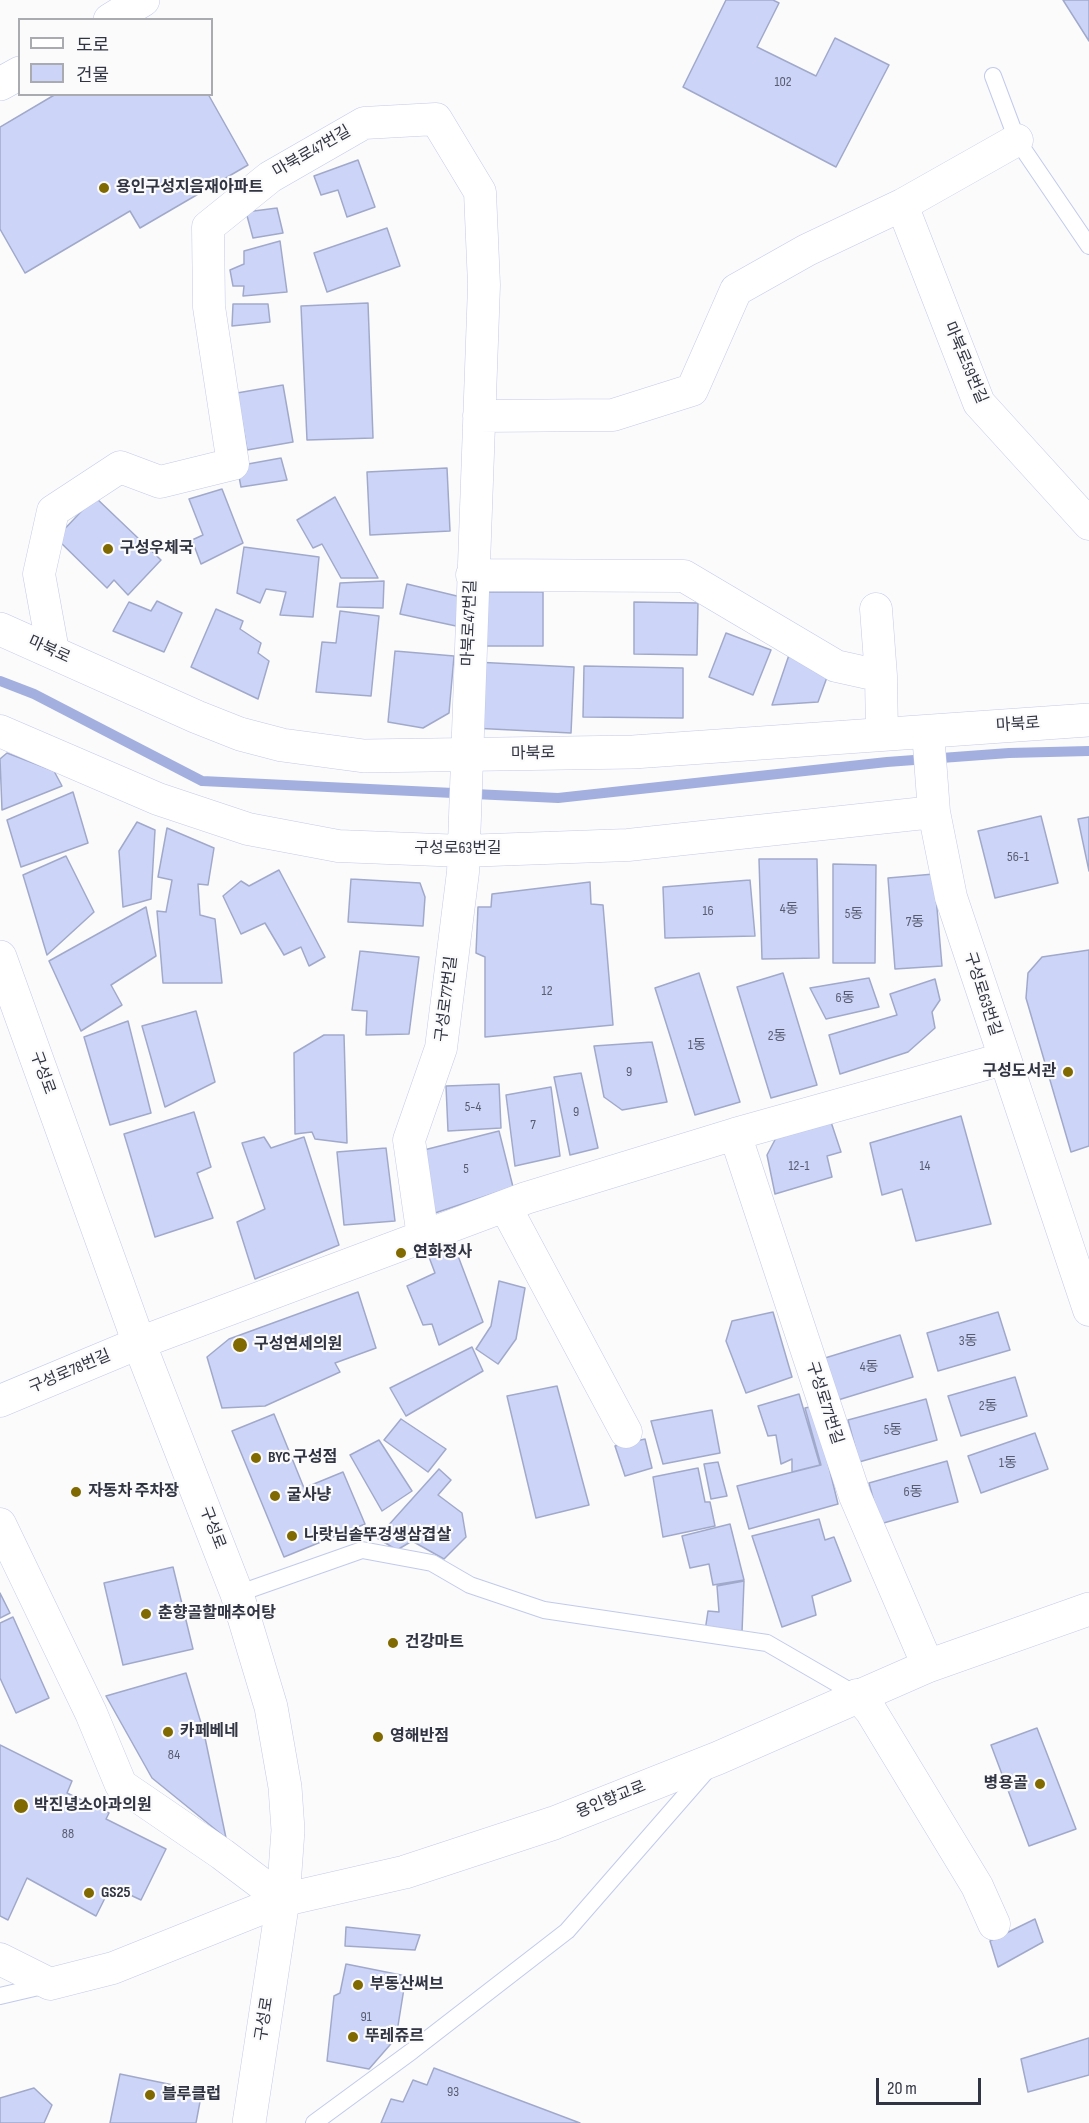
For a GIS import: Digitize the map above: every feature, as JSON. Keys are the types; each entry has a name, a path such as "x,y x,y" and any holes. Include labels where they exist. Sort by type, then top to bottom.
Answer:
{"street":[{"path":"113,18 143,0"},
{"path":"0,84 18,74"},
{"name":"마북로47번길","path":"53,651 39,574 53,511 120,467 160,482 233,464 209,307 208,227 270,177 364,123 436,119 480,192 484,285 465,756"},
{"path":"479,416 613,415 692,390 736,290 807,250 902,205 1017,140"},
{"name":"마북로59번길","path":"902,205 979,403 1089,524"},
{"path":"472,575 684,576 836,666 881,676"},
{"path":"876,609 882,734"},
{"name":"마북로","path":"0,629 197,717 282,746 364,756 633,752 1089,720"},
{"name":"구성로63번길","path":"0,731 158,800 248,829 338,846 463,851 627,845 934,808"},
{"name":"구성로63번길","path":"928,732 934,808 951,897 1003,1059 1089,1310"},
{"name":"구성로77번길","path":"423,1237 409,1140 441,1048 463,872 465,756"},
{"name":"구성로","path":"0,957 9,1013 237,1594 271,1707 279,1748 288,1830 283,1900 249,2123"},
{"path":"139,1342 504,1206 735,1134 1003,1059"},
{"name":"구성로77번길","path":"735,1134 855,1496 928,1666"},
{"path":"504,1206 626,1432"},
{"name":"구성로78번길","path":"0,1401 139,1342"},
{"path":"0,1524 91,1713 121,1785 222,1854 283,1900"},
{"name":"용인향교로","path":"283,1900 416,1869 554,1823 718,1758 857,1695 928,1666 1089,1609"},
{"path":"857,1695 871,1711 972,1876 994,1924"},
{"path":"0,1959 50,1984 113,1968 283,1900"}],"lane":[{"path":"993,76 1017,140 1089,246"},
{"path":"237,1594 362,1550 432,1563 470,1585 544,1610 767,1643 857,1695"},
{"path":"314,2123 412,2052 567,1931 718,1758"},
{"path":"0,1996 50,1984"}],"building":[{"path":"726,0 773,0 779,3 757,47 816,76 835,38 889,65 836,167 683,87"},
{"path":"1063,0 1089,0 1089,41"},
{"name":"용인구성지음재아파트","path":"53,96 209,96 248,165 140,228 130,211 25,273 0,229 0,127"},
{"path":"358,160 375,207 347,217 338,190 321,195 314,176"},
{"path":"277,208 283,233 253,238 246,212"},
{"path":"387,228 400,266 327,292 314,253"},
{"path":"280,241 287,292 243,296 244,286 233,286 230,270 244,264 244,251"},
{"path":"368,303 373,438 307,440 301,306"},
{"path":"233,304 268,304 270,322 232,326"},
{"path":"283,385 293,442 247,450 237,393"},
{"path":"281,458 287,480 241,487 237,466"},
{"path":"447,468 450,531 370,535 367,472"},
{"path":"222,489 243,543 201,564 192,540 203,535 189,499"},
{"name":"구성우체국","path":"95,497 161,560 128,595 114,580 107,588 56,538"},
{"path":"335,497 378,578 341,578 322,544 313,548 297,520"},
{"path":"244,547 319,557 313,617 280,615 286,592 266,589 260,603 237,593"},
{"path":"384,581 383,608 337,607 340,583"},
{"path":"407,584 461,597 456,626 400,614"},
{"path":"481,592 543,592 543,646 481,646"},
{"path":"157,601 182,613 164,652 113,631 129,602 151,611"},
{"path":"634,602 698,603 697,655 634,654"},
{"path":"216,609 243,621 240,629 261,643 258,653 269,661 258,699 191,667"},
{"path":"340,611 379,616 371,696 316,692 322,642 336,643"},
{"path":"726,633 771,650 753,695 709,677"},
{"path":"395,651 454,656 449,713 423,728 388,722"},
{"path":"789,655 830,669 818,702 772,705"},
{"path":"475,662 574,667 571,733 472,728"},
{"path":"584,666 683,668 683,718 583,717"},
{"path":"7,753 54,771 62,786 2,810 0,759"},
{"path":"73,792 88,843 21,867 7,820"},
{"path":"1041,816 1058,883 995,898 978,831"},
{"path":"1089,817 1089,871 1078,819"},
{"path":"137,822 155,830 151,899 123,907 119,851"},
{"path":"167,828 214,848 208,885 198,884 200,915 215,919 222,983 163,983 157,911 166,912 172,880 158,877"},
{"path":"66,856 94,912 47,955 23,875"},
{"path":"759,859 817,859 819,958 762,959"},
{"path":"833,864 876,865 875,963 833,963"},
{"path":"279,870 325,957 309,966 301,947 284,955 265,923 241,934 223,896 241,881 249,886"},
{"path":"934,874 942,966 895,969 888,878"},
{"path":"351,879 420,883 425,897 423,926 348,922"},
{"path":"750,880 755,936 665,938 663,887"},
{"path":"590,882 591,904 603,905 613,1025 485,1037 485,957 476,953 478,907 491,907 492,894"},
{"path":"146,907 156,956 111,985 122,1005 81,1031 49,961"},
{"name":"구성도서관","path":"1089,950 1089,1146 1071,1152 1026,998 1028,973 1042,957"},
{"path":"360,951 419,957 409,1034 366,1035 367,1011 352,1010"},
{"path":"699,973 740,1102 695,1115 655,988"},
{"path":"783,973 817,1085 771,1098 737,987"},
{"path":"869,978 879,1007 826,1019 810,988"},
{"path":"935,979 940,1000 932,1012 935,1028 908,1052 840,1074 829,1035 897,1015 890,994"},
{"path":"196,1011 215,1082 165,1107 142,1026"},
{"path":"128,1021 151,1113 110,1125 84,1037"},
{"path":"324,1035 344,1035 347,1143 315,1139 312,1132 295,1134 294,1053"},
{"path":"652,1042 667,1102 622,1110 604,1097 594,1046"},
{"path":"581,1073 598,1148 570,1155 554,1077"},
{"path":"499,1084 501,1128 448,1131 446,1086"},
{"path":"551,1087 560,1156 515,1166 506,1095"},
{"path":"194,1112 211,1167 197,1173 213,1218 155,1237 124,1134"},
{"path":"961,1116 991,1224 916,1241 902,1189 882,1195 870,1143"},
{"path":"830,1119 841,1152 827,1156 832,1177 775,1194 767,1155 777,1136"},
{"path":"499,1131 513,1187 435,1213 420,1151"},
{"path":"264,1137 271,1148 304,1137 339,1245 255,1279 237,1222 265,1209 242,1143"},
{"path":"386,1148 395,1221 344,1225 337,1152"},
{"path":"452,1240 483,1322 439,1345 432,1324 423,1325 407,1286 435,1273 426,1249"},
{"path":"499,1281 525,1288 516,1339 498,1364 476,1349 491,1326"},
{"path":"358,1292 376,1348 335,1363 340,1372 265,1406 222,1408 207,1357 229,1339"},
{"path":"773,1312 792,1377 746,1393 726,1341 732,1321"},
{"path":"998,1312 1010,1350 938,1371 927,1333"},
{"path":"900,1335 913,1377 838,1400 825,1358"},
{"path":"472,1347 483,1371 406,1416 390,1388"},
{"path":"1015,1377 1027,1416 961,1436 948,1396"},
{"path":"557,1386 589,1505 536,1518 507,1396"},
{"path":"799,1394 820,1465 792,1472 792,1459 781,1464 776,1435 768,1436 758,1406"},
{"path":"926,1399 937,1440 859,1462 848,1420"},
{"path":"814,1406 838,1504 749,1529 737,1486 821,1465 805,1408"},
{"path":"712,1410 720,1453 663,1464 651,1421"},
{"path":"274,1414 304,1488 343,1472 365,1524 284,1557 232,1431"},
{"path":"401,1419 446,1449 428,1472 384,1440"},
{"path":"1035,1433 1048,1469 981,1493 968,1456"},
{"path":"645,1439 652,1468 625,1476 615,1446"},
{"path":"379,1440 412,1491 382,1511 350,1455"},
{"path":"947,1461 958,1502 880,1524 869,1483"},
{"path":"718,1462 727,1496 711,1499 704,1464"},
{"path":"698,1468 705,1502 710,1502 715,1526 663,1537 653,1477"},
{"path":"439,1469 451,1480 438,1495 462,1513 466,1537 444,1559 412,1541 397,1550 377,1538"},
{"path":"819,1519 825,1540 834,1537 851,1581 812,1596 816,1615 782,1627 752,1536"},
{"path":"730,1524 744,1580 713,1585 709,1564 690,1568 682,1536"},
{"path":"173,1567 193,1649 123,1665 104,1583"},
{"path":"744,1581 742,1632 705,1631 708,1611 719,1612 717,1586"},
{"path":"0,1593 10,1613 0,1618"},
{"path":"13,1617 49,1698 16,1713 0,1678 0,1623"},
{"path":"186,1673 204,1733 226,1838 152,1778 106,1696"},
{"path":"1037,1728 1076,1829 1029,1846 991,1745"},
{"path":"0,1745 72,1781 67,1793 109,1813 106,1819 166,1849 141,1900 111,1886 96,1916 27,1878 8,1920 0,1916"},
{"path":"1035,1919 1043,1942 998,1967 990,1941"},
{"path":"346,1927 420,1935 415,1950 345,1946"},
{"path":"346,1964 406,1976 396,2038 369,2069 327,2061 334,1996 340,1993"},
{"path":"1089,2038 1089,2075 1028,2092 1021,2059"},
{"path":"434,2068 580,2123 381,2123 391,2099 403,2102 413,2080 427,2085"},
{"path":"120,2074 202,2091 196,2123 110,2123"},
{"path":"34,2088 52,2105 44,2123 0,2123 0,2098"}],"waterway":[{"path":"0,681 34,694 202,781 558,798 887,762 1009,753 1089,751"}],"place":[{"name":"용인구성지음재아파트","path":"104,188"},
{"name":"구성우체국","path":"108,549"},
{"name":"구성도서관","path":"1068,1072"},
{"name":"연화정사","path":"401,1253"},
{"name":"구성연세의원","path":"240,1345"},
{"name":"BYC 구성점","path":"256,1458"},
{"name":"자동차 주차장","path":"76,1492"},
{"name":"굴사냥","path":"275,1496"},
{"name":"나랏님솥뚜겅생삼겹살","path":"292,1536"},
{"name":"춘향골할매추어탕","path":"146,1614"},
{"name":"건강마트","path":"393,1643"},
{"name":"카페베네","path":"168,1732"},
{"name":"영해반점","path":"378,1737"},
{"name":"병용골","path":"1040,1784"},
{"name":"박진녕소아과의원","path":"21,1806"},
{"name":"GS25","path":"89,1893"},
{"name":"부동산써브","path":"358,1985"},
{"name":"뚜레쥬르","path":"353,2037"},
{"name":"블루클럽","path":"150,2095"}]}
